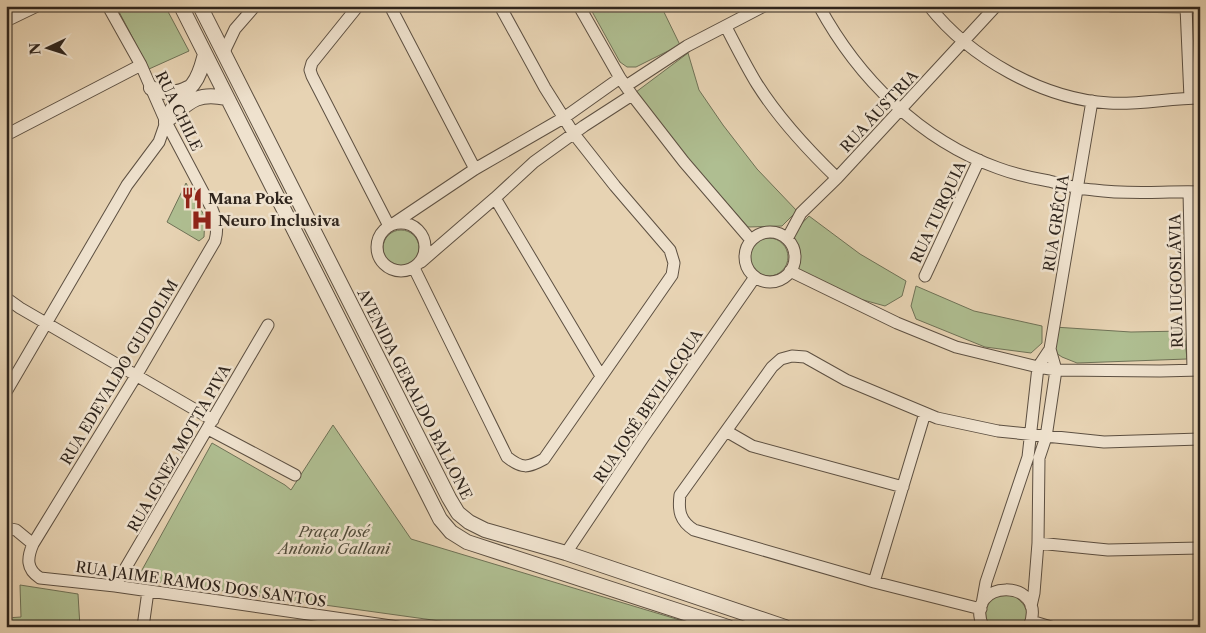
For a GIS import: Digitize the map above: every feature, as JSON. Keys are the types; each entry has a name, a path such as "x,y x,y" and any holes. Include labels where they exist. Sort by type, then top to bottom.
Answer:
{"street":[{"path":"6,21 37,6"},
{"name":"RUA CHILE","path":"108,6 141,65 166,122 212,209 218,230"},
{"path":"181,6 440,519 451,532 467,542 728,627"},
{"name":"AVENIDA GERALDO BALLONE","path":"200,6 440,481 458,513 468,522 486,530 566,553 785,627"},
{"path":"224,52 235,29 255,6"},
{"path":"358,6 312,64 310,70 391,225"},
{"path":"390,6 475,169"},
{"path":"417,265 507,457 518,466 532,466 544,459 672,275 674,263 670,250 574,134 545,88 500,6"},
{"path":"579,6 626,86 684,162 751,240"},
{"path":"626,86 574,134 534,162 417,265 406,271 398,271 383,263 378,256 378,239 382,231 475,169 565,117 626,86 687,46 764,6"},
{"path":"819,6 853,59 874,84 901,110 949,145 978,160 1008,171 1094,190 1145,193 1194,192"},
{"path":"929,6 964,42 1014,75 1049,89 1092,101 1111,103 1195,98 1186,7"},
{"name":"RUA ÁUSTRIA","path":"787,239 801,213 837,178 996,6"},
{"path":"1111,6 1200,7"},
{"path":"726,26 758,85 782,118 812,154 837,178"},
{"path":"212,30 235,29"},
{"path":"6,392 127,185 159,142 175,102 192,85 200,73 205,54"},
{"path":"6,135 141,65"},
{"path":"152,88 165,92 177,92 192,85"},
{"path":"166,122 192,100 204,96 226,98"},
{"name":"RUA GRÉCIA","path":"1038,367 1050,349 1092,101"},
{"name":"RUA TURQUIA","path":"925,276 978,160"},
{"name":"RUA IUGOSLÁVIA","path":"1194,192 1196,370"},
{"path":"495,198 600,376"},
{"path":"391,225 400,222 408,223 416,226 421,232 425,239 426,247 424,255 417,265"},
{"name":"RUA EDEVALDO GUIDOLIM","path":"42,528 216,242 218,230"},
{"path":"765,232 780,234 787,239 792,245 794,260 790,270 781,279 768,282 755,277 749,271 745,255 751,240 765,232"},
{"path":"790,270 897,323 956,347 1056,370 1196,370"},
{"name":"RUA JOSÉ BEVILACQUA","path":"566,553 755,277"},
{"path":"6,298 295,475"},
{"name":"RUA IGNEZ MOTTA PIVA","path":"116,586 268,325"},
{"name":"RUA GRÉCIA","path":"1050,349 1056,370"},
{"path":"982,607 874,582 694,530 686,525 680,516 680,495 772,366 792,356 806,357 846,380 937,418 989,429 1046,437 1104,442 1200,440"},
{"path":"984,627 980,617 986,582 1028,457 1038,367"},
{"path":"1051,627 1030,624 1038,543 1039,458 1046,437 1056,370"},
{"path":"874,582 925,413"},
{"path":"726,431 752,446 903,487"},
{"path":"6,528 16,530 33,544"},
{"name":"RUA JAIME RAMOS DOS SANTOS","path":"42,528 30,552 30,567 33,574 40,578 116,586 398,627"},
{"path":"1038,543 1108,550 1200,548"},
{"path":"982,607 988,596 997,590 1007,589 1017,591 1025,597 1031,606"},
{"path":"143,627 148,591"}],"green space":[{"path":"116,6 165,6 189,51 149,69"},
{"path":"589,6 661,6 680,45 636,67 627,67 620,62"},
{"path":"688,53 699,90 723,125 757,169 797,211 782,226 748,227 632,95"},
{"path":"186,183 205,217 204,237 199,241 167,222"},
{"path":"809,216 860,254 906,281 902,296 885,306 831,291 790,271 794,254 787,239"},
{"path":"401,230 414,235 419,248 414,261 401,266 388,261 383,248 388,235"},
{"path":"769,238 776,239 782,244 787,250 787,264 782,270 776,275 769,276 762,275 756,270 751,264 750,257 751,250 756,244 762,239"},
{"path":"916,286 974,311 1042,326 1042,343 1031,353 985,347 916,319 911,306"},
{"path":"1054,327 1131,332 1184,331 1187,359 1077,363 1062,357 1050,349"},
{"name":"Praça José Antonio Gallani","path":"333,425 411,539 683,621 681,627 483,627 137,579 212,443 291,490"},
{"path":"20,585 78,594 80,627 6,627 6,618 21,617"},
{"path":"1013,595 1026,609 1027,617 1023,627 988,627 986,610 991,600 995,596"}],"place":[{"name":"Mana Poke","path":"192,198"},
{"name":"Neuro Inclusiva","path":"202,220"}]}
